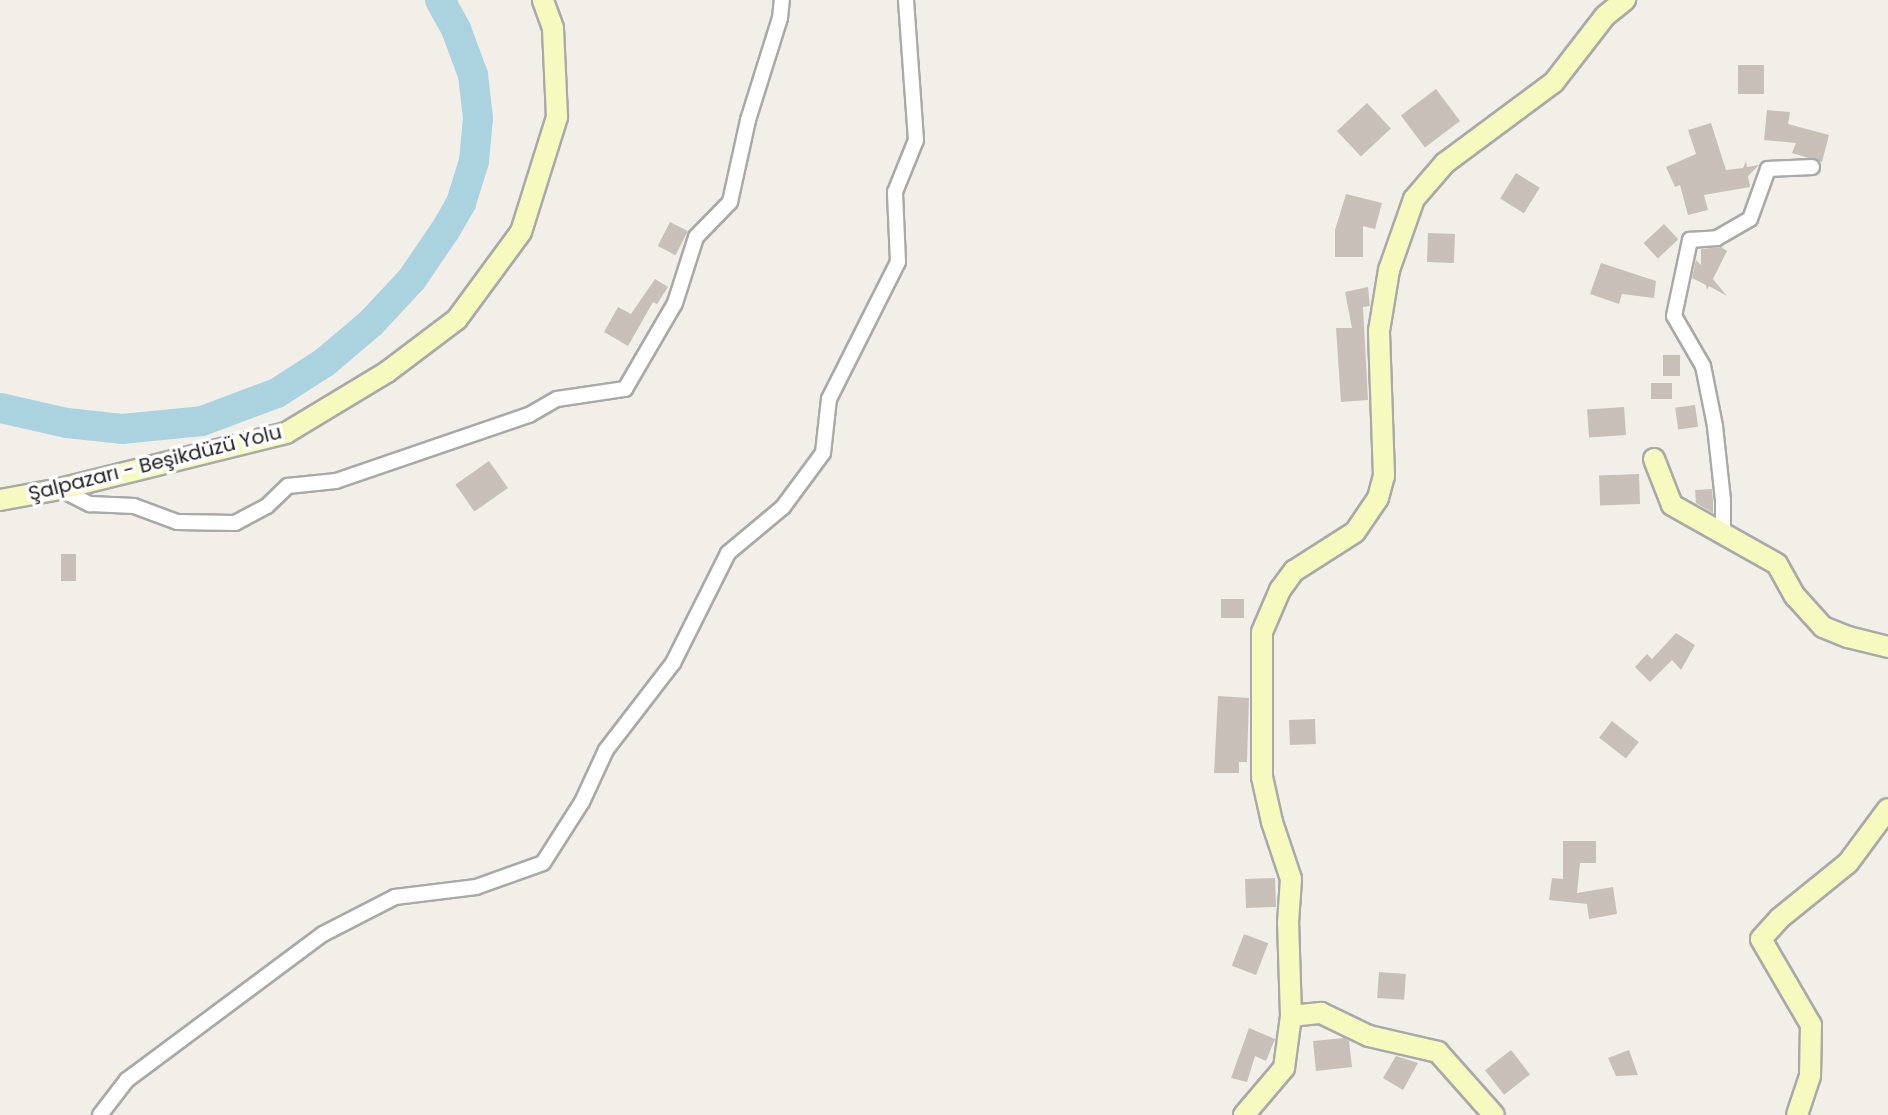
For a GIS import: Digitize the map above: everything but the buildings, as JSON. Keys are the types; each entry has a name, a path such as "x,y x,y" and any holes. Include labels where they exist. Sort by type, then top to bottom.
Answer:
{"street":[{"name":"Şalpazarı - Beşikdüzü Yolu","path":"0,500 60,489 286,433 387,372 457,319 521,232 557,117 553,28 543,0"},
{"path":"60,489 90,504 134,506 177,522 235,523 267,506 288,486 349,476 529,415 557,399 625,389 675,303 696,237 730,202 748,120 780,18 782,0"},
{"path":"100,1115 127,1080 323,934 395,897 476,887 543,863 582,802 606,750 673,663 728,553 783,507 823,453 829,399 898,262 895,192 916,140 906,0"},
{"path":"1244,1115 1284,1068 1291,1016 1288,923 1291,879 1272,822 1262,777 1262,632 1280,590 1294,571 1355,532 1378,498 1384,476 1379,331 1389,270 1414,199 1445,163 1554,82 1605,16 1625,0"},
{"path":"1723,535 1717,441 1703,366 1674,316 1690,240 1717,238 1750,219 1768,169 1812,167"},
{"path":"1654,459 1672,505 1777,564 1795,596 1823,627 1888,647"},
{"path":"1797,1115 1810,1076 1811,1025 1761,939 1780,918 1848,863 1888,809"},
{"path":"1291,1016 1321,1013 1369,1036 1438,1052 1488,1111"}],"waterway":[{"path":"0,408 67,423 122,429 202,421 277,393 325,362 371,323 412,279 446,229 461,203 474,161 478,118 473,75 456,29 440,0"}]}
